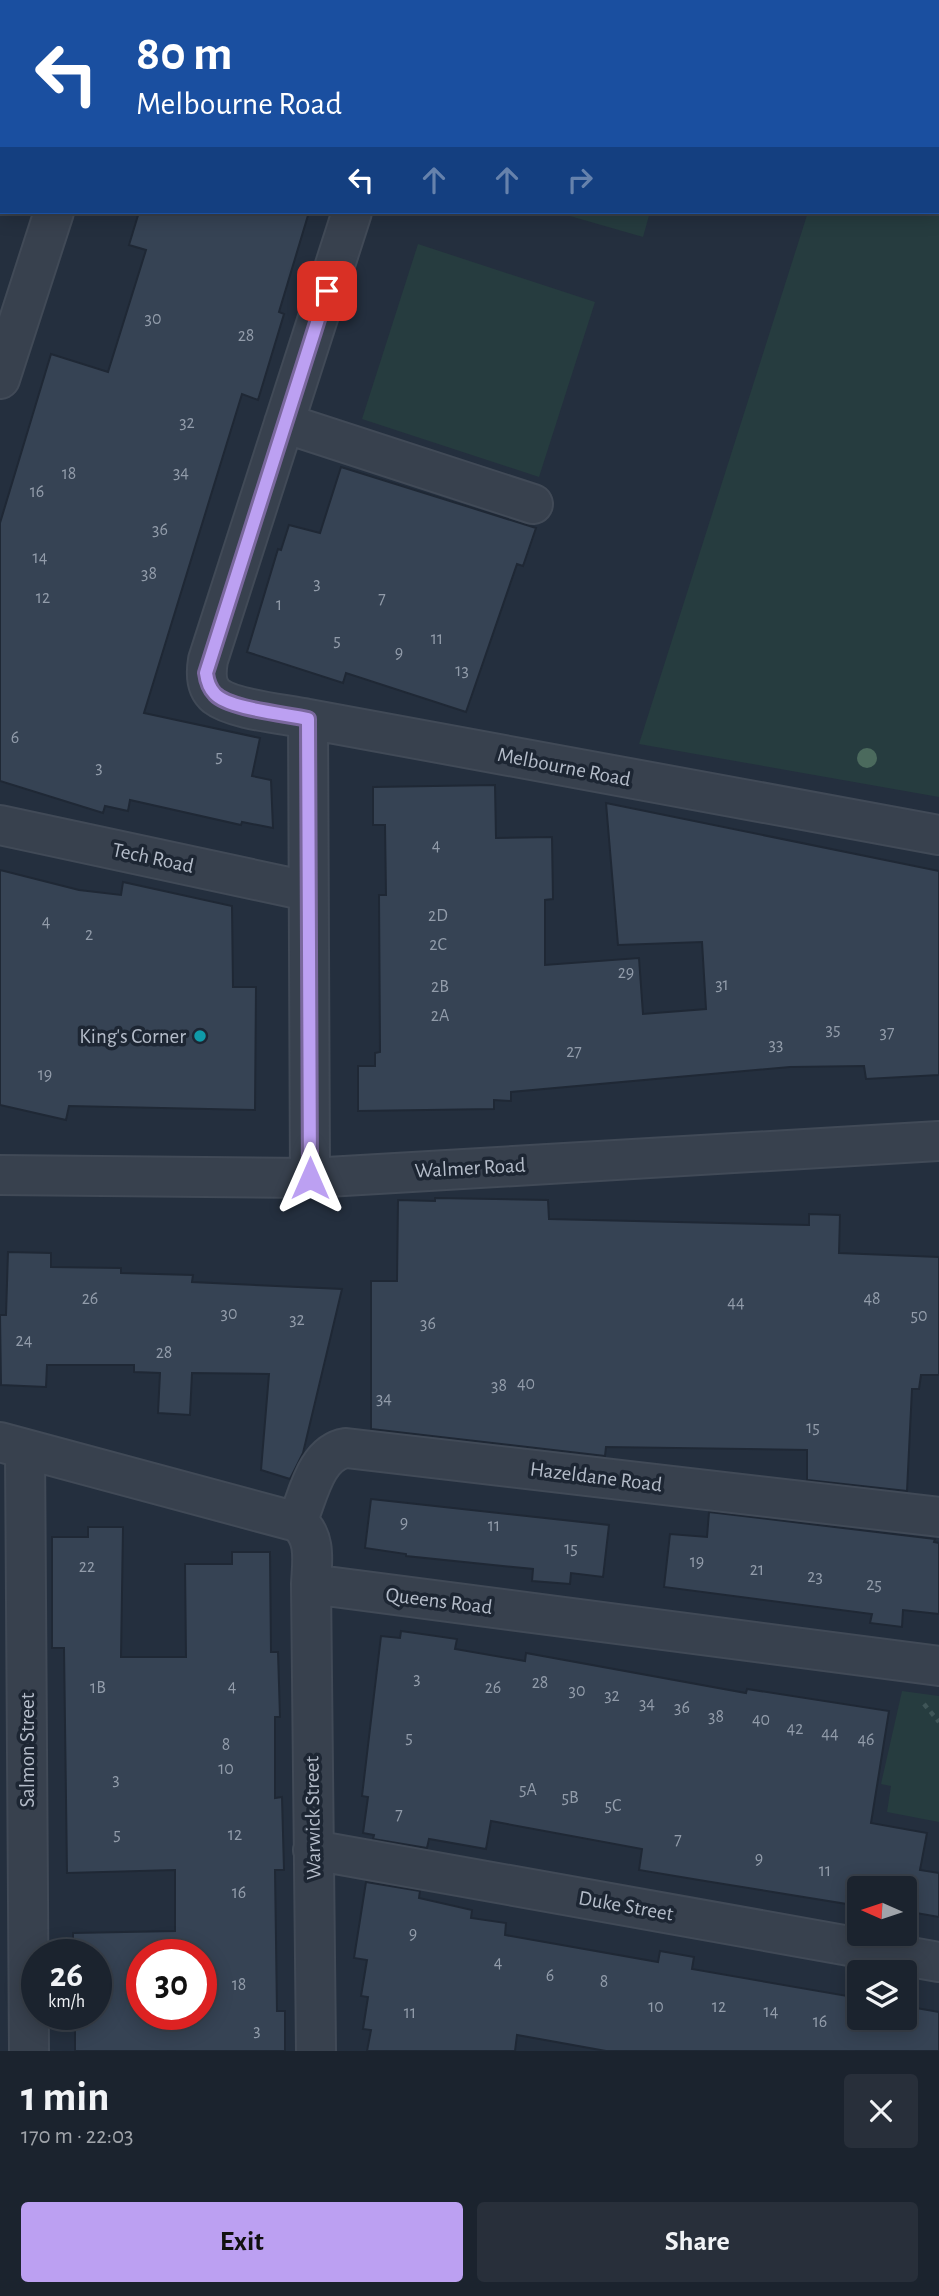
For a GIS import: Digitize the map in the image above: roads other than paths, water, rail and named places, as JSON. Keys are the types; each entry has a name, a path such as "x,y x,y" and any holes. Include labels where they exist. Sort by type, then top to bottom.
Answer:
{"street":[{"path":"0,379 12,304 53,214"},
{"path":"351,214 284,423 533,503"},
{"name":"Melbourne Road","path":"284,423 206,673 208,685 216,695 223,699 308,719 939,835"},
{"path":"308,719 310,1178"},
{"name":"Tech Road","path":"0,825 307,891"},
{"name":"Walmer Road","path":"0,1175 310,1178 939,1141"},
{"path":"13,1446 297,1522 306,1528 312,1548 311,1584"},
{"name":"Salmon Street","path":"13,1446 19,2030"},
{"name":"Hazeldane Road","path":"297,1522 324,1458 336,1449 346,1448 939,1517"},
{"name":"Queens Road","path":"311,1584 939,1666"},
{"name":"Warwick Street","path":"311,1584 316,2051"},
{"name":"Duke Street","path":"313,1850 939,1962"}],"place":[{"name":"King's Corner","path":"200,1036"}]}
